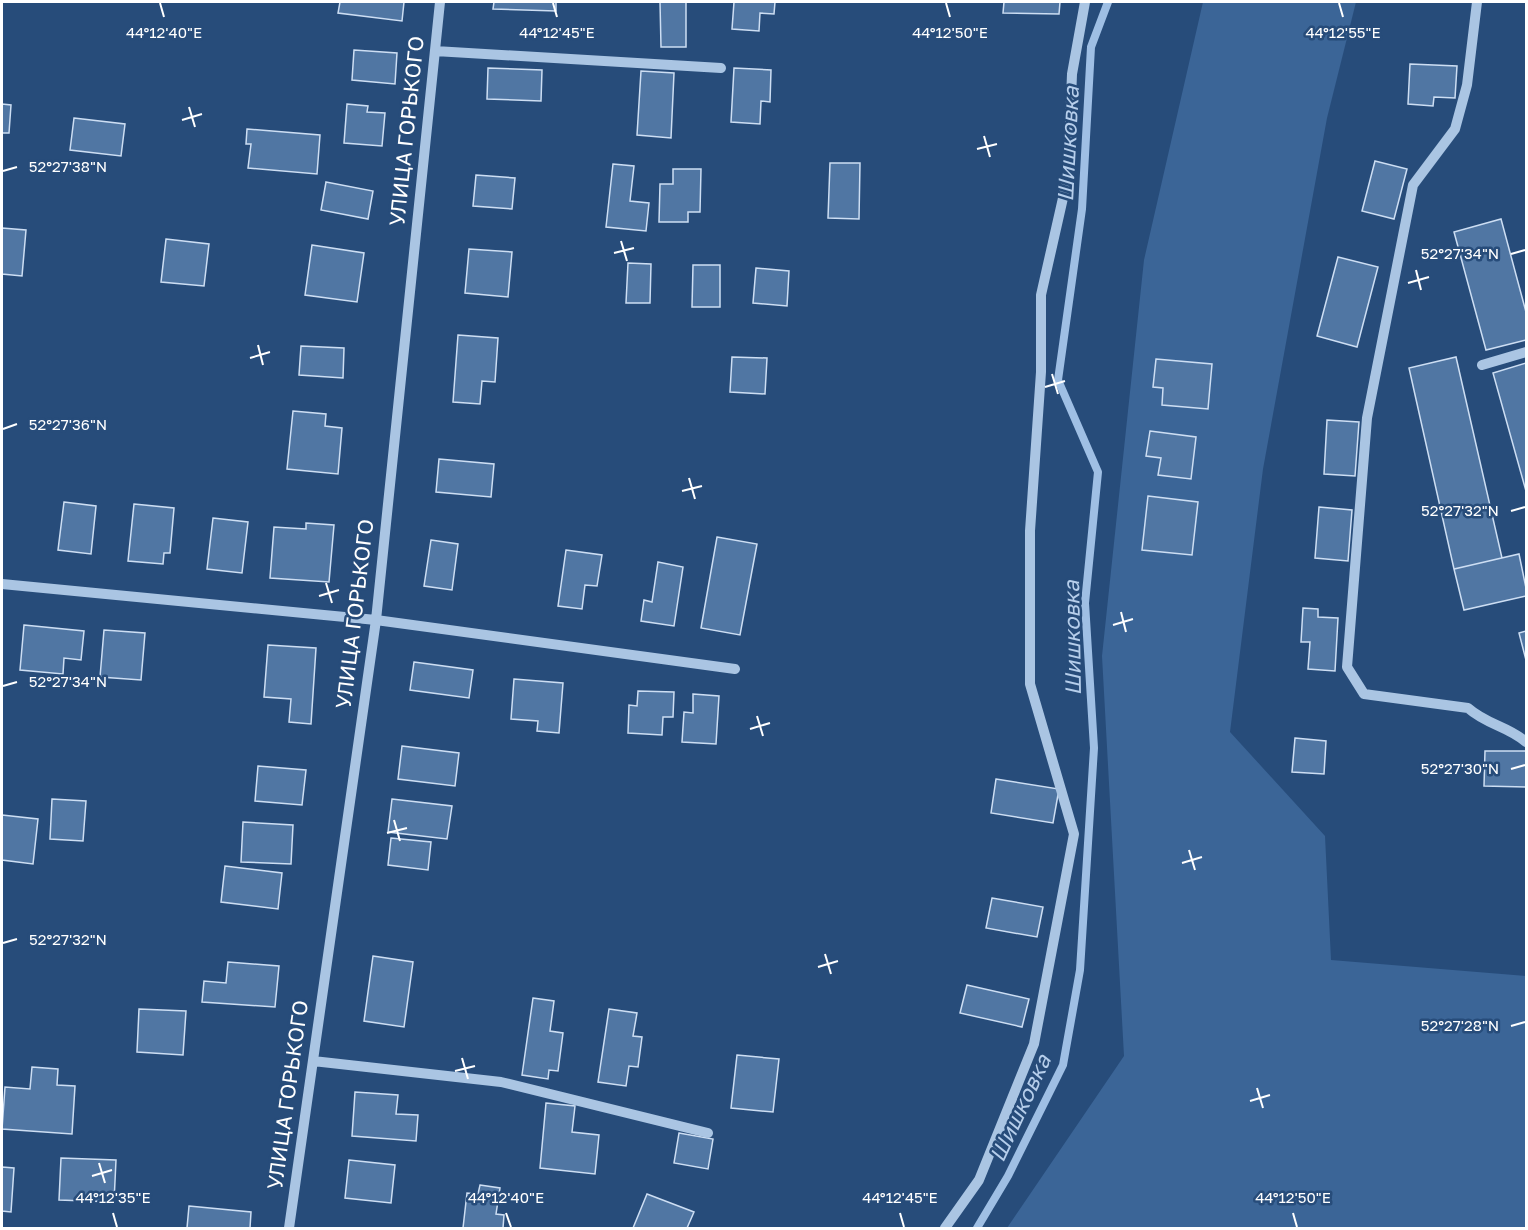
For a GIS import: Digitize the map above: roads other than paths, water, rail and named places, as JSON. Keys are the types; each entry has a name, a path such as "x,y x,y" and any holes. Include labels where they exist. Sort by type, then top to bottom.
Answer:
{"street":[{"name":"УЛИЦА ГОРЬКОГО","path":"292,1228 313,1061 376,620 440,2"},
{"path":"945,1228 979,1180 1034,1044 1074,834 1030,684 1030,531 1041,372 1041,295 1068,176 1072,74 1086,2"},
{"path":"1477,2 1467,85 1455,129 1413,185 1369,406 1347,667 1364,694 1468,708 1480,719 1517,734 1527,742"},
{"path":"435,51 721,68"},
{"path":"1482,365 1527,352"},
{"path":"2,584 376,620 735,669"},
{"path":"313,1061 501,1082 708,1133"}],"waterway":[{"name":"Шишковка","path":"977,1228 1008,1176 1063,1065 1080,970 1094,748 1085,603 1098,472 1058,380 1082,209 1091,47 1108,2"}]}
